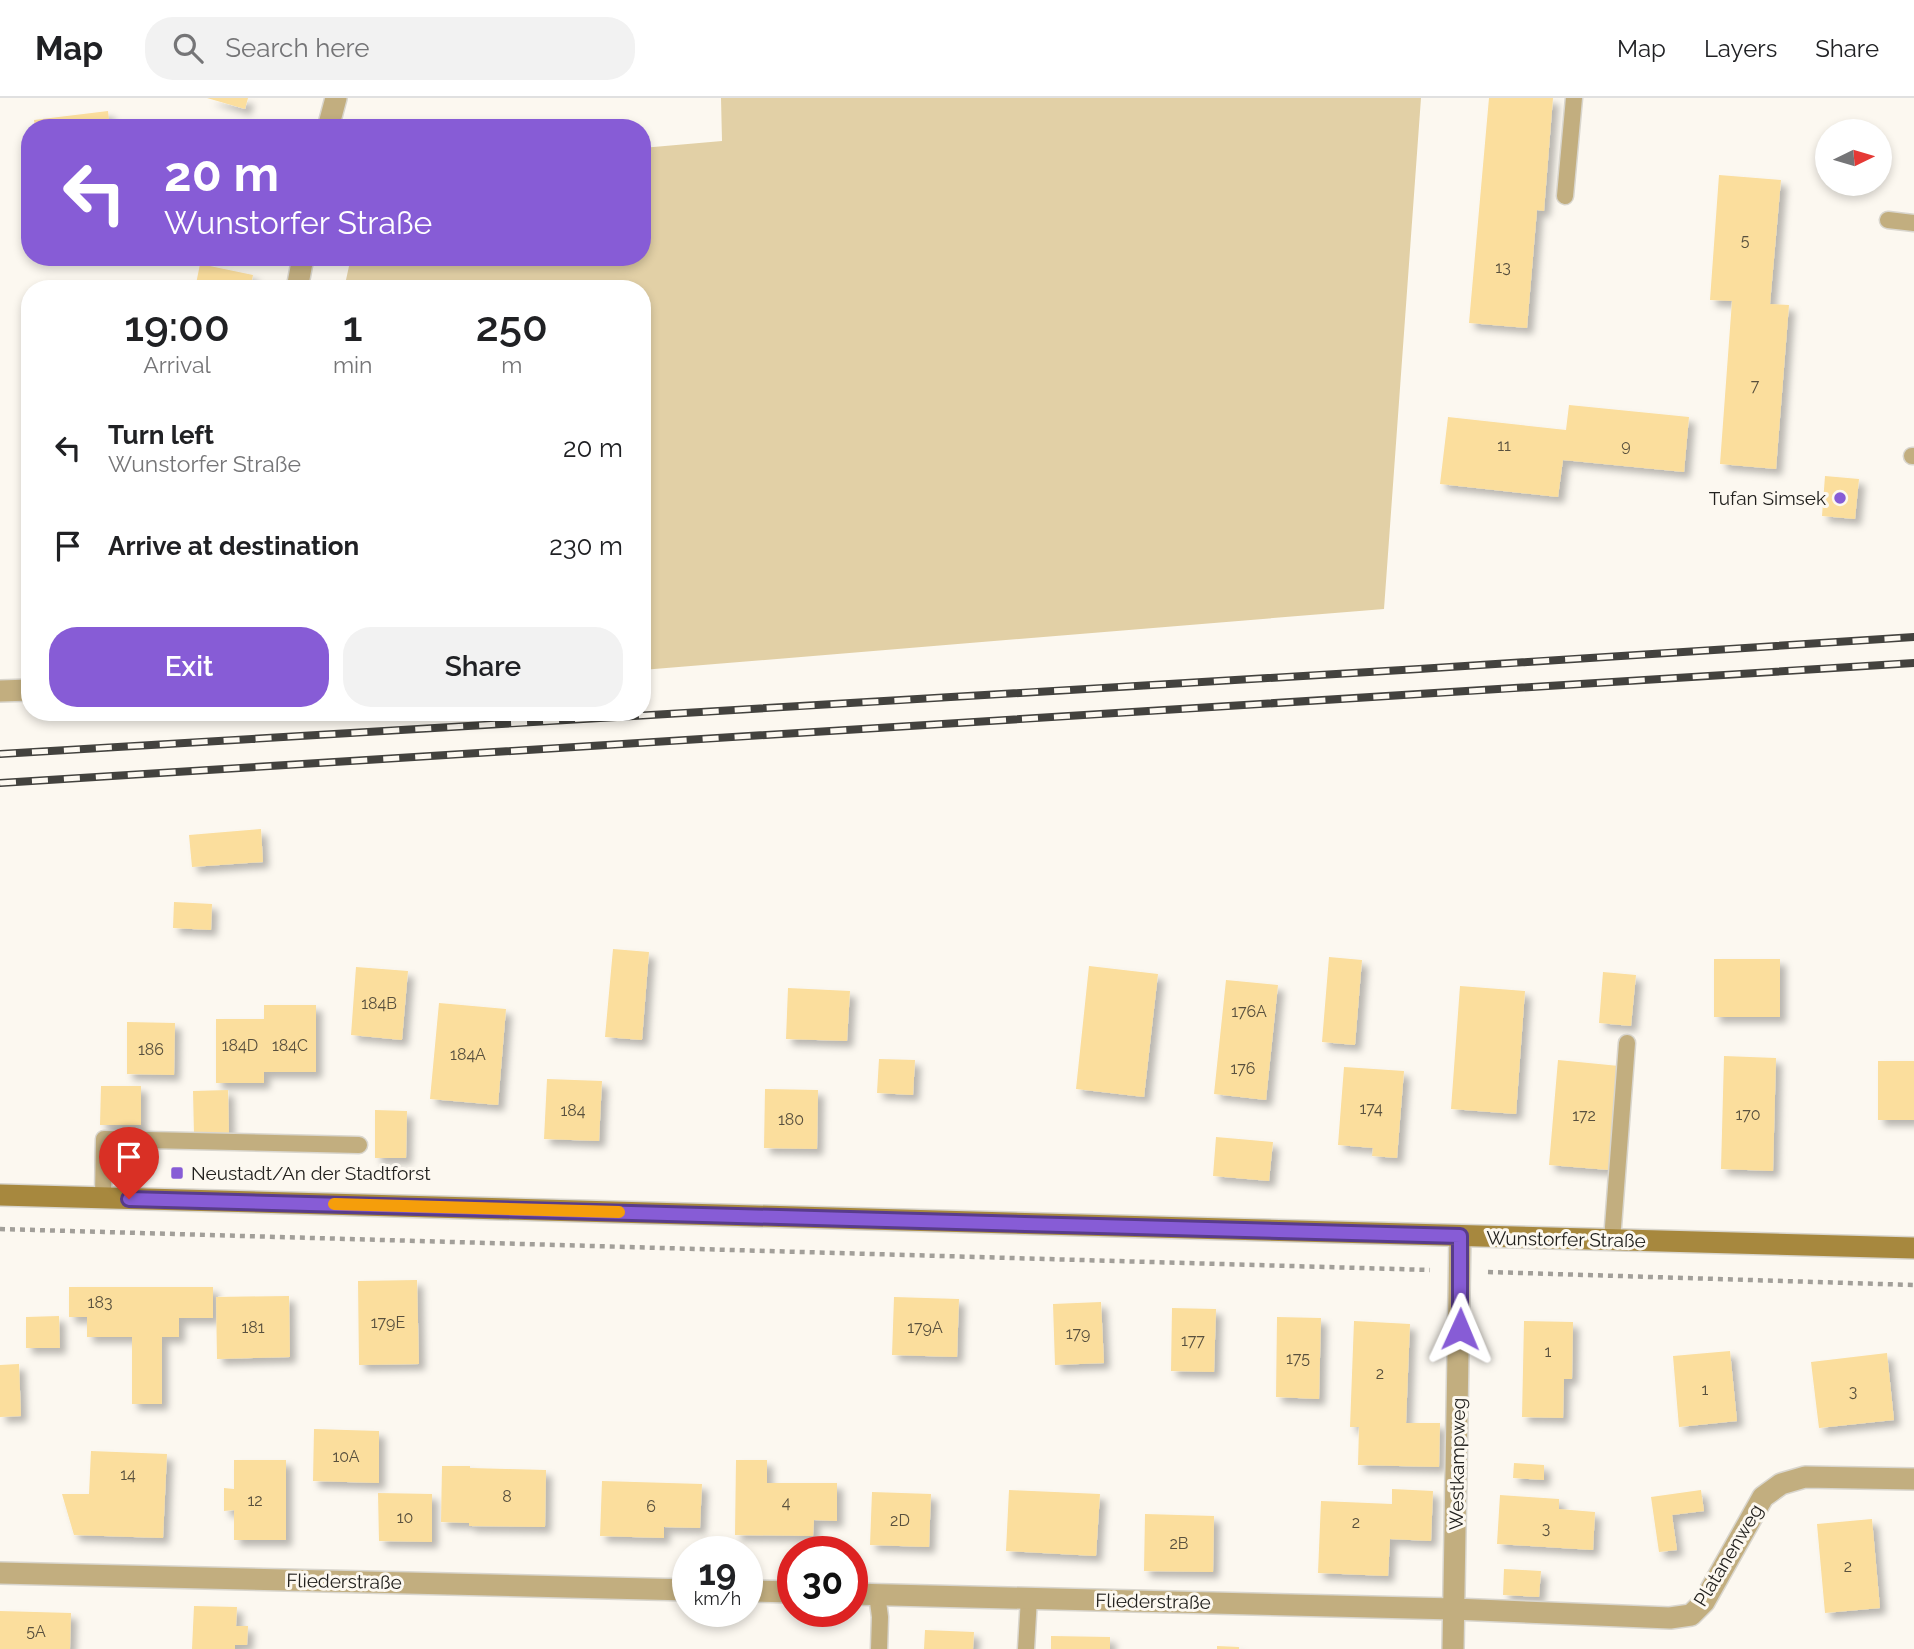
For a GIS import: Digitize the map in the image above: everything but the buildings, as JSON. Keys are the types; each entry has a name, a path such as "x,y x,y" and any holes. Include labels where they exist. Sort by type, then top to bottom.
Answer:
{"street":[{"path":"330,119 336,98"},
{"path":"0,691 21,690"},
{"name":"Wunstorfer Straße","path":"0,1195 1914,1248"},
{"name":"Westkampweg","path":"1453,1649 1460,1236"},
{"name":"Platanenweg","path":"1454,1609 1670,1618 1691,1615 1704,1602 1763,1497 1782,1484 1805,1477 1914,1479"},
{"name":"Fliederstraße","path":"0,1573 672,1590"},
{"name":"Fliederstraße","path":"868,1594 1454,1609"}],"lane":[{"path":"1564,196 1574,98"},
{"path":"1888,220 1914,223"},
{"path":"1612,1240 1627,1043"},
{"path":"103,1198 104,1139 359,1145"},
{"path":"877,1594 880,1617 879,1649"},
{"path":"1027,1649 1029,1598"}],"path":[{"path":"0,1229 1914,1285"}],"shaded area":[{"path":"721,98 1421,98 1384,609 651,669 651,280 346,280 349,266 651,266 651,147 722,141"}],"railway":[{"path":"651,715 1914,637"},
{"path":"0,783 1914,663"},
{"path":"0,754 551,721"}],"slow traffic":[{"path":"334,1204 619,1212"}],"place":[{"name":"Tufan Simsek","path":"1840,498"},
{"name":"Neustadt/An der Stadtforst","path":"177,1173"}],"route":[{"path":"129,1199 1460,1236 1460,1329"}]}
